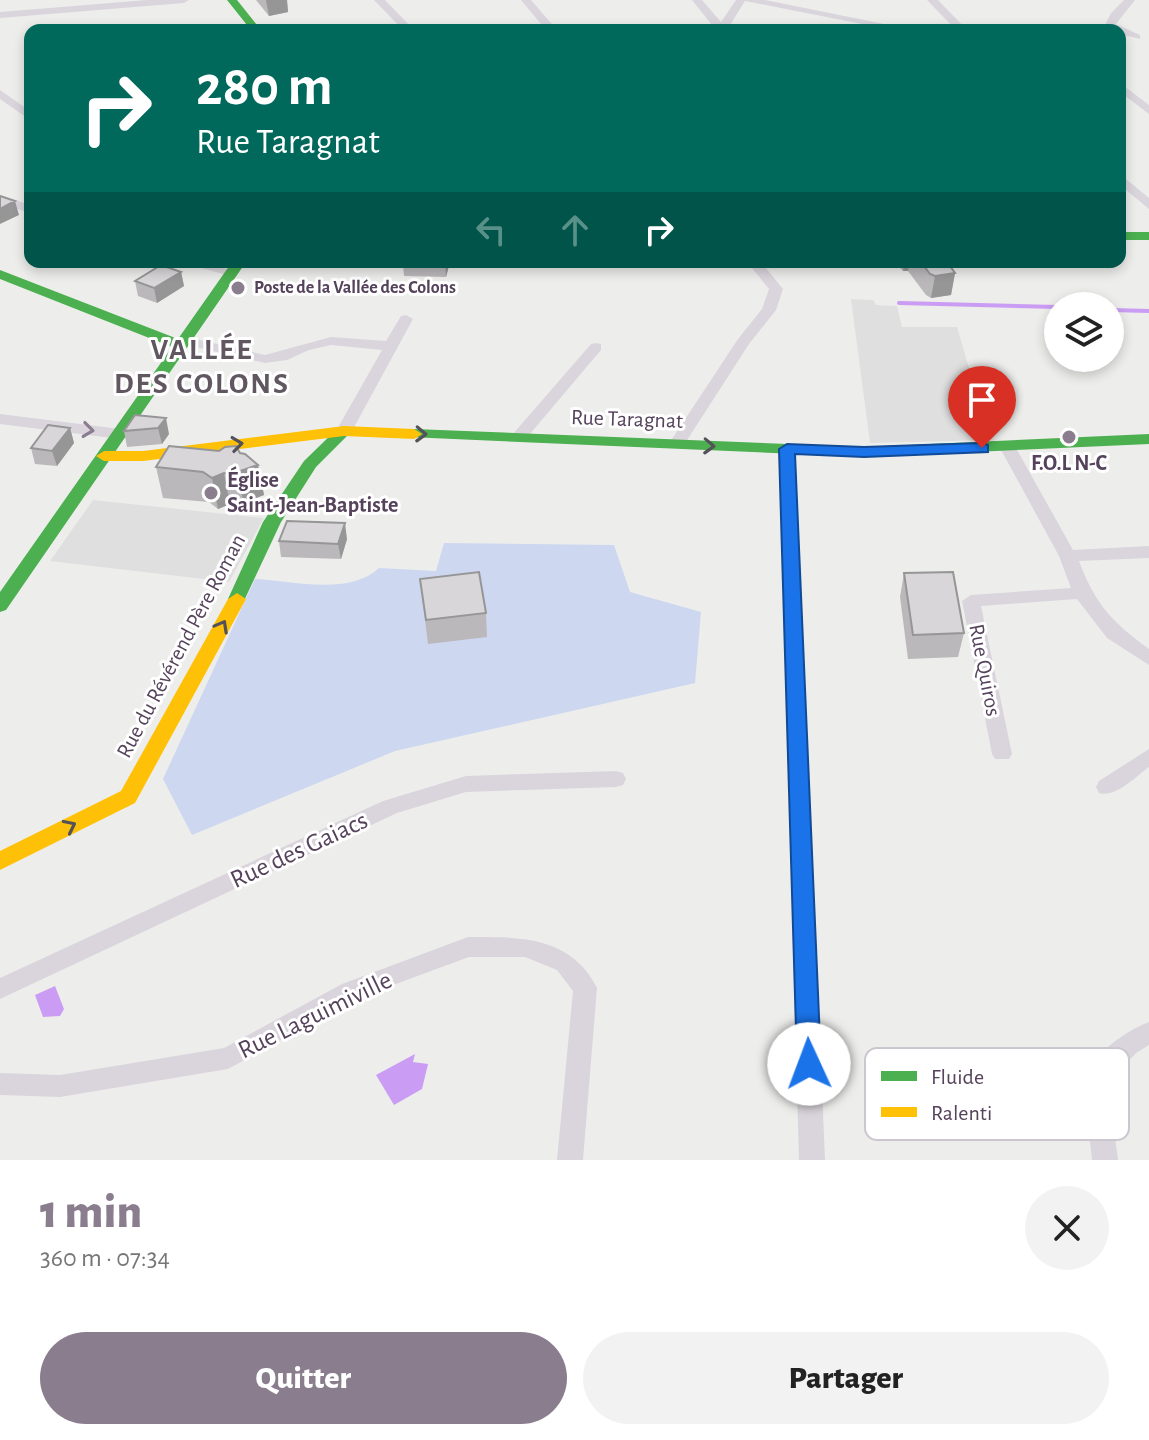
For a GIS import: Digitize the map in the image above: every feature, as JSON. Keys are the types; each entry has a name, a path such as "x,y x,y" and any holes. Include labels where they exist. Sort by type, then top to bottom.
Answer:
{"street":[{"path":"3,0 0,13 101,3 184,0"},
{"path":"232,0 251,24"},
{"path":"379,0 403,24"},
{"path":"526,0 547,24"},
{"path":"697,0 717,24"},
{"path":"726,24 741,0"},
{"path":"749,0 863,24"},
{"path":"932,0 956,24"},
{"path":"1110,24 1130,0"},
{"path":"1126,32 1136,37 1149,37"},
{"path":"1126,43 1136,37"},
{"path":"1126,91 1149,111"},
{"path":"0,93 24,112"},
{"path":"1126,184 1149,205"},
{"path":"0,199 24,207"},
{"path":"1126,236 1149,236"},
{"path":"0,606 234,268"},
{"path":"676,445 743,342 769,310 776,289 759,268"},
{"path":"0,274 182,342 265,359 331,341 391,346"},
{"name":"Rue du Révérend Père Roman","path":"0,861 128,797 250,574 272,522 310,464 344,431 406,319"},
{"path":"518,438 596,347"},
{"path":"0,419 120,434"},
{"name":"Rue Taragnat","path":"104,456 143,456 344,431 864,452 1008,448 1149,439"},
{"path":"1008,448 1068,556 1082,593 1114,633 1149,658"},
{"path":"787,449 812,1160"},
{"path":"1068,556 1149,552"},
{"name":"Rue Quiros","path":"1002,754 971,601 1082,593"},
{"path":"1106,787 1149,757"},
{"name":"Rue des Gaiacs","path":"0,989 390,807 466,784 616,779"},
{"name":"Rue Laguimiville","path":"0,1084 60,1086 228,1058 350,991 424,963 468,947 526,947 565,963 585,988 570,1160"},
{"path":"1124,1048 1149,1033"},
{"path":"1102,1140 1105,1160"}],"shaded area":[{"path":"851,299 897,306 902,327 957,327 990,440 870,443"},
{"path":"93,500 264,518 229,582 50,561"},
{"path":"444,543 614,545 630,592 701,612 695,683 395,751 192,835 163,779 255,579 320,585 352,582 367,577 379,568 436,571"},
{"path":"55,986 64,1009 60,1016 43,1017 35,995"},
{"path":"415,1054 413,1062 428,1064 422,1089 394,1105 376,1075"}],"building":[{"path":"0,196 15,201 0,209"},
{"path":"156,268 181,272 154,288 135,281"},
{"path":"926,268 951,268 955,273 935,276"},
{"path":"135,415 166,418 158,428 124,431"},
{"path":"48,425 70,428 52,451 31,448"},
{"path":"169,446 219,451 236,446 240,453 258,465 240,471 238,475 224,473 212,478 203,472 156,467"},
{"path":"287,521 345,523 338,544 279,541"},
{"path":"479,572 486,613 426,620 420,579"},
{"path":"953,572 964,633 913,635 904,573"}],"waterway":[{"path":"899,303 1044,307"},
{"path":"1124,310 1149,311"}],"traffic: fast":[{"path":"232,0 251,24"},
{"path":"1126,236 1149,236"},
{"path":"0,606 235,268"},
{"path":"0,274 180,345"},
{"path":"237,599 272,522 310,464 344,431"},
{"path":"414,434 864,452 1149,439"}],"traffic: slow":[{"path":"104,456 143,456 344,431 414,434"},
{"path":"0,861 128,797 237,599"}],"place":[{"name":"Poste de la Vallée des Colons","path":"238,288"},
{"name":"F.O.L N-C","path":"1069,437"},
{"name":"Église Saint-Jean-Baptiste","path":"211,493"}],"district":[{"name":"VALLÉE DES COLONS","path":"202,367"}],"route":[{"path":"809,1064 787,449 864,452 982,448"}]}
